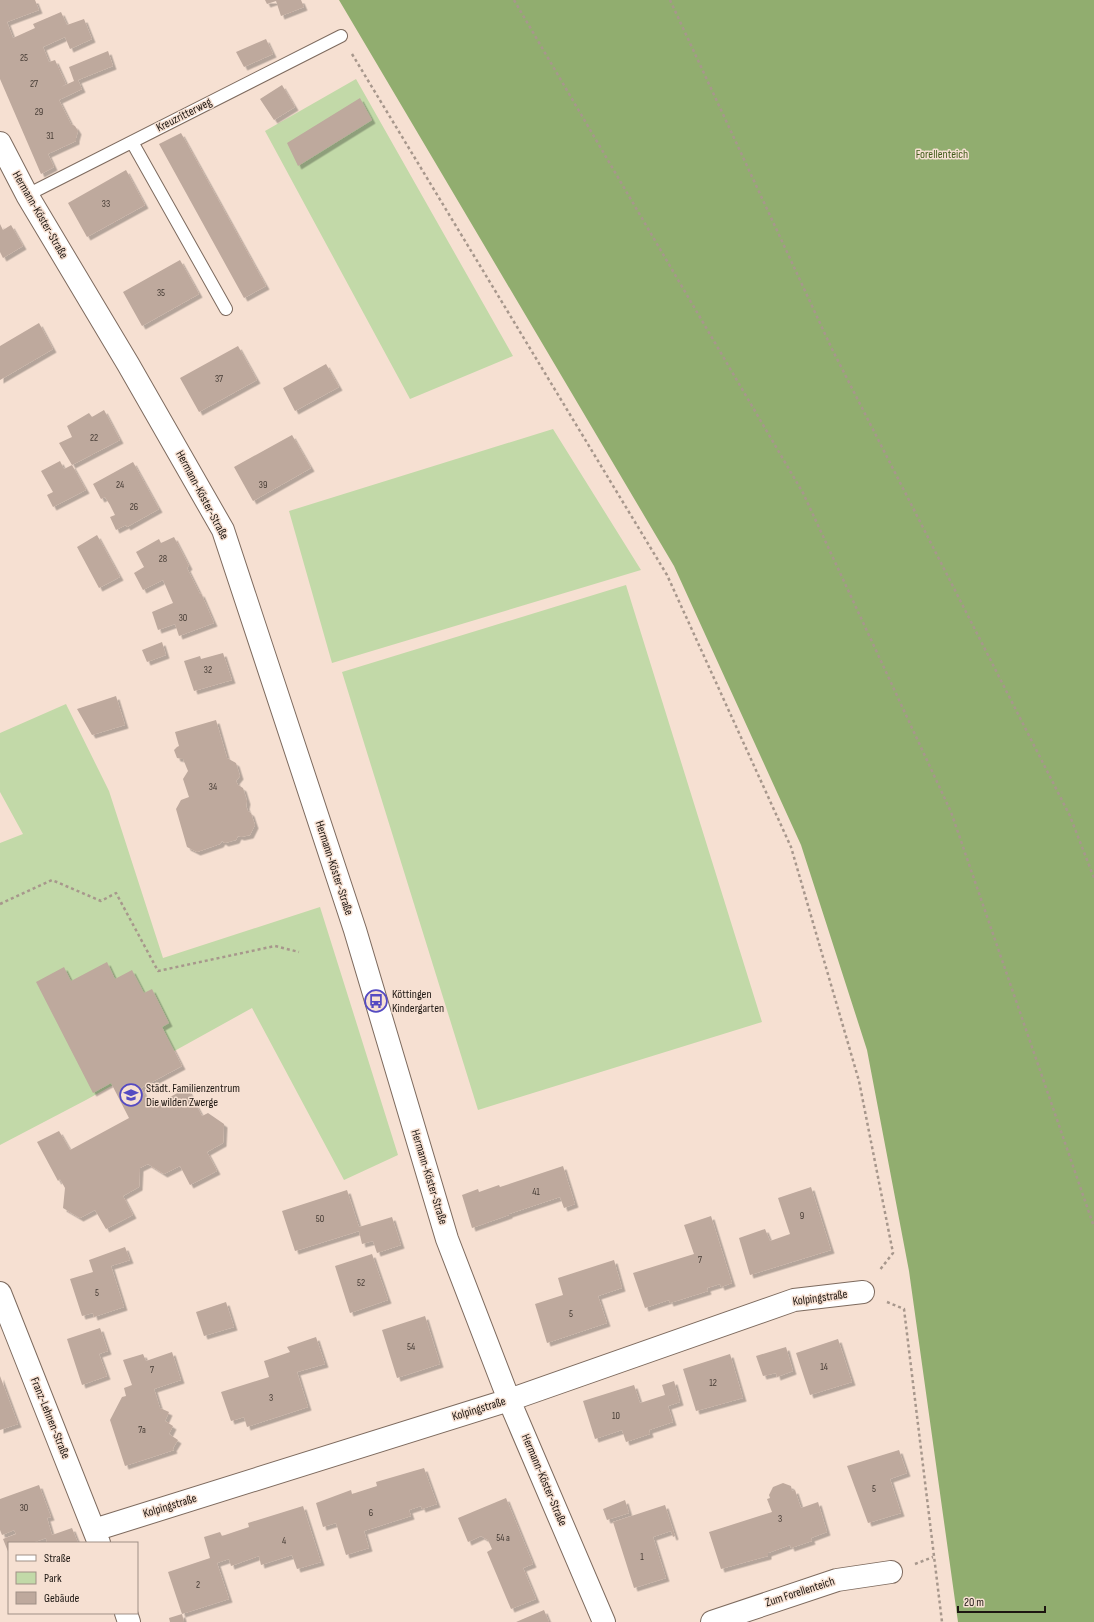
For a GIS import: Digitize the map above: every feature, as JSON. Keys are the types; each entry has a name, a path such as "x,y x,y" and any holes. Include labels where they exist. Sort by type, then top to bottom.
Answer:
{"street":[{"name":"Hermann-Köster-Straße","path":"0,143 27,195 128,364 223,530 355,930 447,1238 509,1400 604,1622"},
{"name":"Kolpingstraße","path":"97,1536 509,1400 794,1300 863,1292"},
{"name":"Franz-Lehnen-Straße","path":"0,1293 97,1536"},
{"name":"Zum Forellenteich","path":"712,1622 837,1580 891,1572"}],"lane":[{"name":"Kreuzritterweg","path":"27,195 341,36"},
{"path":"132,142 226,309"}],"path":[{"path":"514,0 803,493 950,812 1094,1227"},
{"path":"670,0 832,348 1070,816 1094,878"},
{"path":"341,36 667,575 791,847 859,1081 893,1253 863,1292 904,1309 942,1622"},
{"path":"0,904 52,880 101,901 116,893 158,971 275,946 299,952"}],"green space":[{"name":"Forellenteich","path":"339,0 1094,0 1094,1622 958,1622 909,1271 867,1050 801,845 674,566"},
{"path":"356,79 513,356 410,399 265,131"},
{"path":"553,429 641,570 332,663 289,511"},
{"path":"626,585 762,1022 478,1110 342,672"},
{"path":"66,704 109,791 163,958 320,907 398,1155 344,1180 252,1008 86,1100 0,1145 0,843 23,834 0,792 0,733"}],"building":[{"path":"0,0 35,0 39,10 7,22 13,38 35,28 33,24 61,12 67,25 84,19 92,39 70,49 65,37 43,47 49,62 55,60 66,84 61,87 74,81 69,67 108,51 113,66 78,80 82,89 59,100 71,124 75,126 78,131 76,141 48,154 54,167 41,174 0,79"},
{"path":"265,0 301,0 304,7 281,16 276,1 267,4"},
{"path":"266,39 273,54 244,67 236,52"},
{"path":"282,85 295,107 274,120 260,99"},
{"path":"360,98 372,120 298,166 287,143"},
{"path":"181,133 266,286 244,298 159,144"},
{"path":"126,170 145,205 87,237 68,203"},
{"path":"0,224 3,230 11,225 23,246 3,258 0,252"},
{"path":"180,260 199,294 142,326 123,292"},
{"path":"39,323 53,349 0,380 0,346"},
{"path":"238,346 257,380 199,412 180,378"},
{"path":"326,364 339,387 295,411 283,388"},
{"path":"104,410 120,440 72,465 59,443 72,437 67,426 89,413 92,417"},
{"path":"292,435 311,468 253,501 234,467"},
{"path":"60,461 64,469 72,465 86,490 53,507 47,495 53,492 41,471"},
{"path":"133,462 159,509 127,527 126,525 116,530 110,517 115,515 110,505 105,497 101,499 93,484"},
{"path":"97,535 120,577 99,588 77,547"},
{"path":"174,537 189,566 187,568 200,594 201,593 214,623 179,636 175,624 158,630 152,612 173,603 163,580 143,590 134,573 144,567 136,552 159,539 161,543"},
{"path":"162,642 166,655 147,662 142,650"},
{"path":"223,653 232,680 194,691 184,661 200,656 201,659"},
{"path":"116,696 125,725 92,735 77,709"},
{"path":"216,720 227,758 236,763 240,776 236,781 238,785 243,788 247,801 246,806 248,811 251,813 255,825 250,835 241,837 238,836 236,840 225,843 222,841 220,844 197,852 187,847 176,809 181,800 189,797 183,779 188,771 183,759 177,758 174,750 179,746 175,732"},
{"name":"Städt. Familienzentrum Die wilden Zwerge","path":"107,962 115,979 132,970 144,993 152,989 169,1023 162,1027 182,1066 141,1088 151,1107 187,1088 202,1116 208,1113 224,1124 223,1143 207,1152 217,1171 190,1185 180,1166 164,1174 148,1164 140,1168 139,1187 123,1196 133,1215 106,1229 95,1210 80,1218 63,1208 65,1188 60,1179 58,1181 37,1142 59,1131 70,1150 129,1118 111,1083 93,1093 36,982 64,967 71,981"},
{"path":"563,1166 575,1204 564,1208 560,1197 472,1228 462,1195 478,1189 479,1192 499,1185 500,1187"},
{"path":"811,1187 831,1250 750,1275 739,1238 765,1229 770,1241 790,1234 778,1198"},
{"path":"347,1190 359,1227 392,1217 401,1245 377,1253 373,1241 362,1244 359,1231 295,1251 282,1211"},
{"path":"711,1216 732,1283 721,1287 720,1284 707,1288 708,1291 670,1303 669,1300 645,1308 633,1273 694,1254 684,1225"},
{"path":"125,1247 130,1260 111,1266 124,1307 94,1317 93,1313 82,1316 70,1279 93,1272 89,1260"},
{"path":"372,1254 388,1300 350,1313 335,1266"},
{"path":"614,1260 622,1288 598,1296 607,1323 547,1343 535,1304 563,1295 558,1278"},
{"path":"226,1302 234,1327 204,1336 196,1312"},
{"path":"425,1316 440,1364 397,1378 382,1330"},
{"path":"100,1328 108,1351 99,1354 107,1376 82,1385 67,1339"},
{"path":"316,1337 325,1364 297,1372 308,1407 247,1427 244,1417 231,1421 221,1392 269,1377 264,1361 290,1352 287,1347"},
{"path":"838,1339 852,1382 810,1395 796,1353"},
{"path":"786,1347 793,1371 777,1377 776,1373 763,1376 756,1356"},
{"path":"172,1352 181,1380 154,1389 160,1408 169,1412 165,1421 173,1426 169,1434 178,1440 173,1448 174,1450 125,1466 110,1420 122,1397 126,1396 124,1388 132,1385 123,1360 143,1354 146,1361"},
{"path":"730,1354 743,1398 696,1411 683,1369"},
{"path":"0,1376 18,1424 0,1430"},
{"path":"674,1381 680,1402 668,1406 673,1422 649,1430 650,1434 626,1442 622,1430 595,1439 583,1401 634,1385 640,1403 665,1395 662,1385"},
{"path":"899,1450 907,1473 890,1479 901,1513 868,1523 847,1466"},
{"path":"424,1468 437,1504 422,1509 421,1506 409,1510 411,1516 364,1531 369,1548 346,1555 336,1523 323,1527 316,1503 351,1490 352,1494 377,1486 376,1482"},
{"path":"783,1483 791,1486 792,1491 795,1490 801,1508 818,1502 827,1532 811,1538 812,1541 791,1548 790,1545 768,1553 768,1556 721,1569 709,1532 772,1512 767,1499 770,1498 769,1495 773,1487"},
{"path":"39,1485 51,1517 47,1518 52,1535 72,1528 78,1542 47,1542 46,1538 35,1542 8,1542 8,1552 3,1539 16,1534 14,1530 2,1535 0,1530 0,1499"},
{"path":"506,1498 533,1564 523,1568 536,1599 511,1609 487,1552 492,1549 488,1540 481,1536 468,1542 458,1518"},
{"path":"625,1500 629,1513 607,1520 603,1509"},
{"path":"665,1505 675,1536 673,1537 671,1531 653,1537 666,1578 634,1588 613,1522"},
{"path":"303,1506 321,1562 297,1569 292,1555 261,1565 259,1556 231,1566 229,1559 217,1563 229,1599 182,1614 168,1572 210,1558 204,1537 220,1532 222,1536 249,1527 248,1523"},
{"path":"544,1610 549,1622 516,1622"},
{"path":"182,1614 184,1622 170,1622 169,1618"}],"place":[{"name":"Köttingen Kindergarten","path":"376,1001"},
{"name":"Städt. Familienzentrum Die wilden Zwerge","path":"131,1095"}]}
